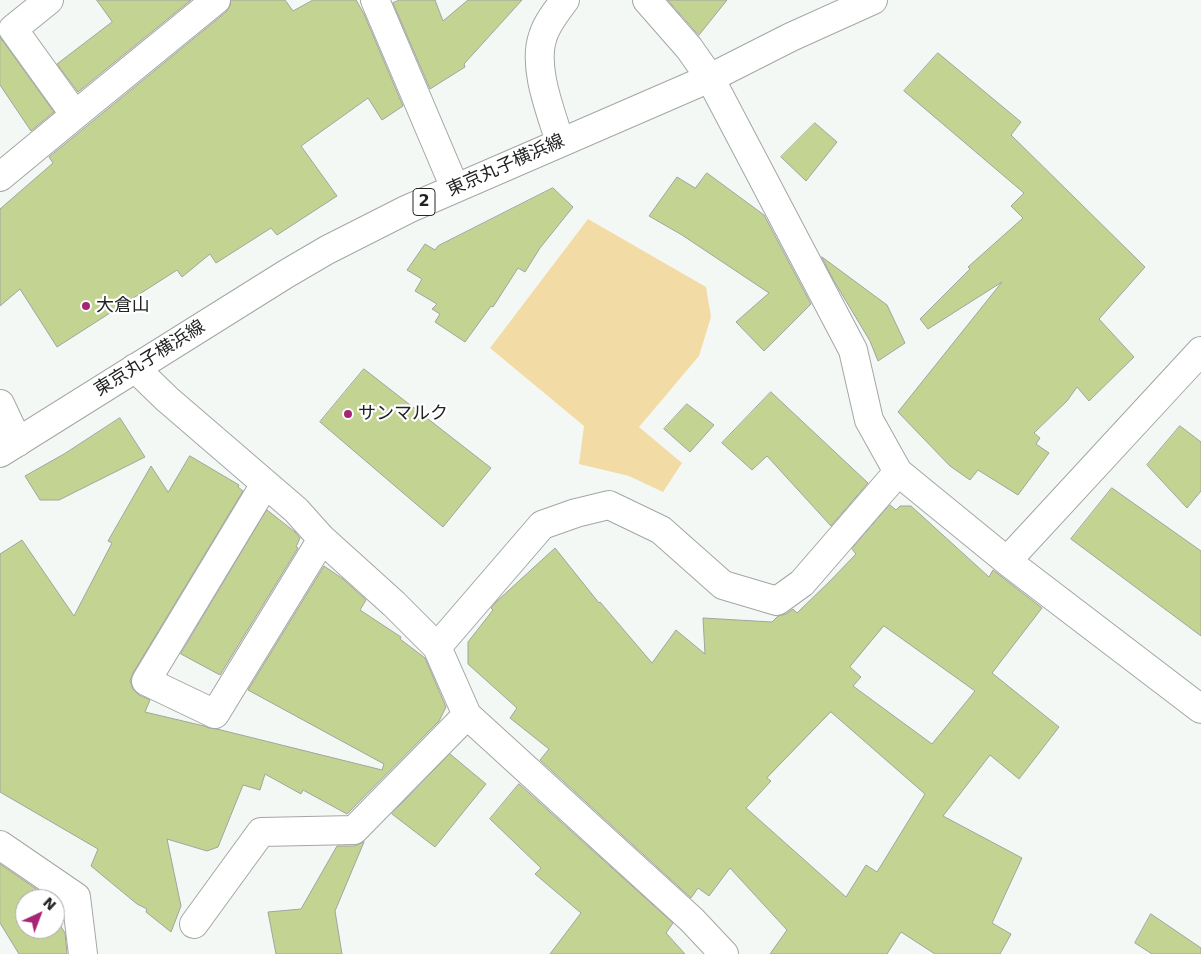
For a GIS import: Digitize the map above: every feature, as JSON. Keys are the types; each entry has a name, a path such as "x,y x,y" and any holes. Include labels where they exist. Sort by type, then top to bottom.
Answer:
{"street":[{"path":"49,0 13,29 75,115"},
{"path":"0,177 216,0"},
{"path":"375,0 455,188"},
{"path":"560,142 543,87 539,58 542,38 549,22 564,0"},
{"path":"647,0 689,48 710,78 853,350 869,420 898,472 1007,561 1201,709"},
{"name":"東京丸子横浜線","path":"9,448 286,274 328,250 408,209 710,78 791,37 873,0"},
{"path":"1007,561 1201,350"},
{"path":"135,368 167,399 296,510 322,539 394,604 436,647 467,715 692,920 724,954"},
{"path":"0,404 9,448"},
{"path":"436,647 542,525 576,513 609,505 661,530 723,585 778,601 802,583 898,472"},
{"path":"265,484 146,681 215,714 322,539"},
{"path":"194,924 261,832 354,830 467,715"},
{"path":"0,845 76,897 83,954"}],"shaded area":[{"path":"588,219 706,287 711,317 699,356 639,427 682,463 663,492 629,476 579,464 584,426 490,348"}],"building":[{"path":"97,0 191,0 78,92 57,64 112,22"},
{"path":"231,0 285,0 293,11 313,0 356,0 364,14 403,106 382,120 368,98 301,146 337,196 277,235 271,228 216,263 210,254 182,277 177,270 57,347 20,289 0,306 0,209 53,163 49,157 226,12"},
{"path":"400,0 435,0 443,21 468,0 522,0 464,64 465,67 430,89 393,3"},
{"path":"668,0 727,0 699,35"},
{"path":"0,37 54,112 31,131 0,85"},
{"path":"938,53 1021,122 1011,135 1145,267 1099,319 1134,357 1089,401 1077,387 1067,401 1034,433 1040,438 1036,444 1049,453 1018,495 978,470 970,480 950,466 898,412 1002,282 928,329 920,319 970,269 968,267 1023,218 1011,206 1024,193 904,91"},
{"path":"815,123 837,142 806,181 781,157"},
{"path":"707,173 764,215 811,304 764,351 736,322 769,293 682,235 649,216 677,177 695,188"},
{"path":"553,188 573,207 540,248 525,272 518,268 493,307 491,306 465,342 435,322 440,314 432,309 437,304 415,291 422,279 407,270 425,244 435,250 438,246"},
{"path":"822,257 887,305 905,343 878,361 870,341"},
{"path":"364,369 491,468 443,527 320,422"},
{"path":"771,392 868,483 831,526 767,456 752,470 722,443"},
{"path":"687,404 714,425 690,452 664,429"},
{"path":"120,418 145,457 59,500 40,500 25,476 64,454"},
{"path":"1180,426 1201,442 1201,491 1187,508 1147,465"},
{"path":"190,456 239,485 238,487 243,491 133,673 130,681 133,689 139,695 150,700 145,712 382,770 384,764 248,690 324,566 343,579 366,600 360,610 401,637 400,639 425,658 446,707 439,721 347,814 303,790 301,794 265,774 260,790 243,785 218,847 207,851 167,839 181,906 171,932 146,912 147,909 137,904 91,866 98,849 0,792 0,554 22,540 74,616 112,543 108,541 151,466 168,492"},
{"path":"1112,488 1201,551 1201,636 1071,539"},
{"path":"890,505 896,510 900,506 911,506 989,577 993,570 1042,608 992,673 1059,727 1019,779 990,755 943,816 1022,858 992,923 1011,934 1000,954 935,954 901,932 887,954 770,954 787,930 730,868 709,896 698,888 691,898 540,760 549,749 510,718 517,708 468,664 468,642 493,610 491,608 555,548 599,603 652,663 676,630 705,654 703,618 772,622 778,616 786,614 793,609 797,613 856,554 852,549","holes":["884,626 975,691 932,744 853,686 861,677 850,667","831,712 925,794 877,872 866,865 846,897 746,808 771,781 767,778"]},
{"path":"267,510 300,538 296,547 298,548 220,675 181,654"},
{"path":"450,754 486,784 435,847 392,814"},
{"path":"519,784 673,923 666,933 685,954 550,954 581,913 535,874 541,868 490,819"},
{"path":"364,842 335,911 342,954 276,954 268,912 301,909 337,846 354,846"},
{"path":"0,864 36,889 15,889 15,939 65,939 65,933 67,954 19,954 0,923"},
{"path":"1151,914 1201,948 1201,954 1152,954 1135,943"}],"place":[{"name":"大倉山","path":"86,306"},
{"name":"サンマルク","path":"348,414"}]}
